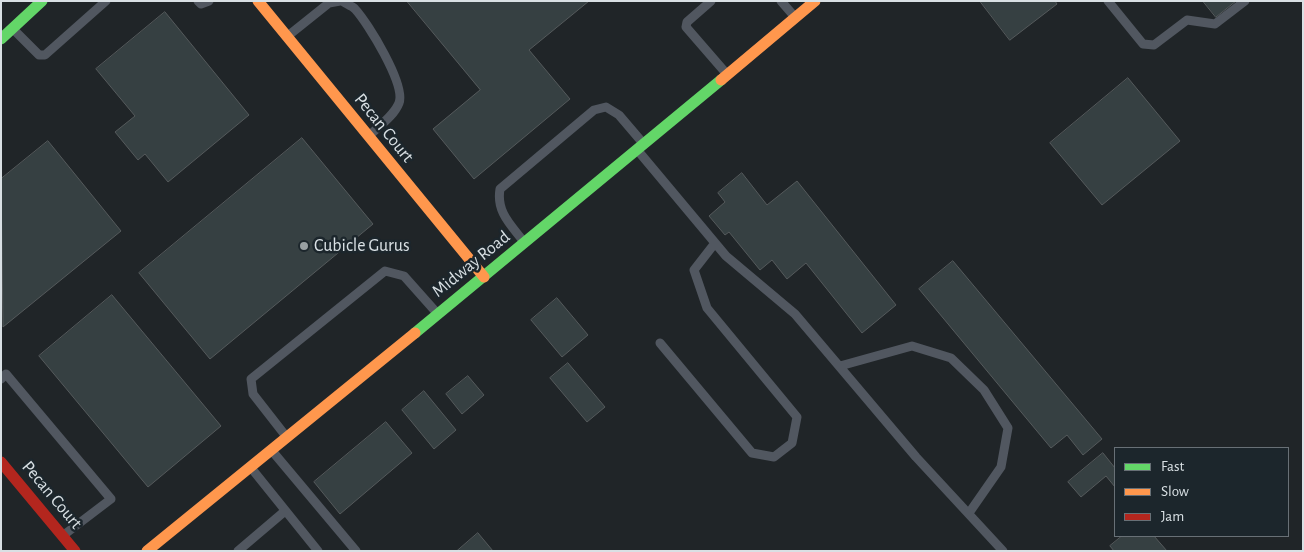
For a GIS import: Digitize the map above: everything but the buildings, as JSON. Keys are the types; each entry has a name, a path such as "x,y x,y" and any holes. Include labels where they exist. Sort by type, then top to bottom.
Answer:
{"main road":[{"path":"1,39 42,1"},
{"name":"Pecan Court","path":"258,1 484,277"},
{"name":"Midway Road","path":"154,549 250,467 484,277 816,1"},
{"name":"Pecan Court","path":"1,462 75,551"}],"lane":[{"path":"12,28 40,55 45,55 106,1"},
{"path":"198,1 201,4 209,1"},
{"path":"287,37 328,3 341,1 355,9 388,59 399,89 400,102 388,118 368,136"},
{"path":"712,1 687,22 686,27 727,75"},
{"path":"781,1 795,18"},
{"path":"1108,1 1143,44 1154,45 1187,20 1215,24 1246,1"},
{"path":"525,243 506,218 498,202 500,189 594,110 606,107 619,115 640,147 715,243 757,284 795,314 916,457 1003,551"},
{"path":"660,343 752,453 774,457 792,443 797,417 707,308 694,270 715,243"},
{"path":"287,437 253,394 251,379 385,270 404,276 438,314"},
{"path":"840,366 912,346 951,358 984,390 1008,428 1001,467 969,514"},
{"path":"1,378 6,374 111,499 63,536"},
{"path":"272,450 356,551"},
{"path":"250,467 318,551"},
{"path":"238,551 285,511"}],"traffic: fast":[{"path":"1,39 42,1"},
{"path":"415,333 721,80"}],"traffic: slow":[{"path":"258,1 484,277"},
{"path":"721,80 815,1"},
{"path":"147,551 415,333"}],"traffic: jam":[{"path":"1,462 75,551"}],"place":[{"name":"Cubicle Gurus","path":"304,246"}]}
